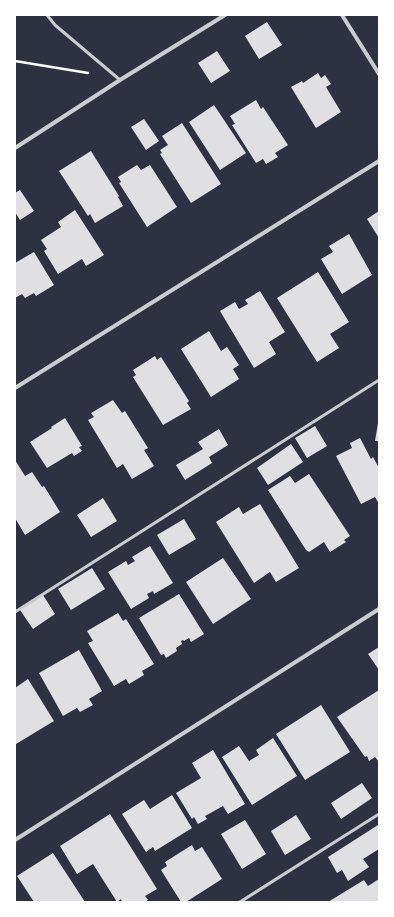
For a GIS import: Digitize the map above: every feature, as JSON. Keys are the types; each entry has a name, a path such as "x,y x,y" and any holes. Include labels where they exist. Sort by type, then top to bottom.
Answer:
{"street":[{"path":"15,148 120,80 225,15"},
{"path":"342,15 379,74"},
{"path":"15,388 379,161"},
{"path":"15,840 379,609"}],"lane":[{"path":"47,15 55,25 120,80"},
{"path":"15,612 379,380"},
{"path":"240,902 379,814"}],"path":[{"path":"15,61 93,73"}],"building":[{"path":"267,22 282,45 259,59 245,36"},
{"path":"217,51 230,71 211,83 198,63"},
{"path":"318,73 321,78 325,75 331,84 326,87 341,112 316,128 291,87 302,81 303,83"},
{"path":"256,100 261,109 263,107 288,145 275,153 278,157 266,164 263,159 256,163 232,125 235,124 230,116"},
{"path":"214,105 246,153 220,170 189,122"},
{"path":"144,119 159,141 146,150 131,127"},
{"path":"182,123 221,184 191,203 160,154 162,153 160,150 168,145 162,136"},
{"path":"91,151 119,196 118,197 123,206 95,223 90,214 88,216 59,171"},
{"path":"137,165 141,170 150,165 177,207 147,227 119,183 121,182 118,177"},
{"path":"20,190 34,211 20,220 15,212 15,193"},
{"path":"75,210 104,255 86,266 82,259 58,274 44,251 47,249 41,240 61,227 58,222"},
{"path":"379,211 379,238 367,219"},
{"path":"349,234 372,275 342,294 321,259 333,252 329,246"},
{"path":"34,252 54,285 36,296 34,293 25,298 22,294 15,298 15,263"},
{"path":"318,272 349,322 330,334 339,348 317,362 277,298"},
{"path":"260,291 285,332 269,342 276,354 254,368 220,311 235,302 239,309 248,304 245,300"},
{"path":"209,331 221,351 227,347 239,365 233,369 239,379 211,397 181,349"},
{"path":"155,356 157,360 161,357 189,401 187,403 191,409 163,425 133,377 136,375 133,370"},
{"path":"113,400 122,413 125,411 148,448 144,450 154,466 132,479 123,464 117,468 88,420 94,417 91,413"},
{"path":"65,418 82,446 79,447 82,451 74,456 72,453 47,468 30,442"},
{"path":"378,423 379,441 375,441"},
{"path":"315,426 327,446 307,458 295,438"},
{"path":"219,429 228,445 209,457 212,463 185,480 176,465 203,449 198,442"},
{"path":"360,438 371,459 373,457 379,468 379,504 375,497 361,504 336,456 352,448 350,443"},
{"path":"291,444 303,462 268,485 257,468"},
{"path":"15,460 25,476 32,472 42,487 44,486 60,512 25,535 15,518"},
{"path":"309,474 350,536 344,540 346,542 330,552 324,542 309,552 306,550 268,490 290,476 295,483"},
{"path":"103,498 117,521 91,537 77,515"},
{"path":"260,504 299,568 276,582 270,572 254,583 216,522 239,507 243,514"},
{"path":"184,519 196,539 169,555 157,535"},
{"path":"150,546 173,583 154,594 153,591 147,594 149,598 131,609 108,572 126,561 128,565 135,561 132,557"},
{"path":"223,558 251,599 213,624 186,582"},
{"path":"92,568 105,589 71,610 58,589"},
{"path":"179,594 204,634 191,642 189,638 181,641 182,644 176,648 177,651 166,658 164,654 161,655 139,618"},
{"path":"43,595 55,614 33,629 20,610"},
{"path":"118,613 123,621 126,619 154,664 142,671 144,675 129,684 126,679 114,686 88,643 93,641 87,631"},
{"path":"379,647 379,670 368,654"},
{"path":"79,650 102,691 89,699 93,705 80,712 77,708 63,716 39,673"},
{"path":"28,679 54,721 16,744 15,688"},
{"path":"379,690 379,762 375,757 369,761 367,756 365,757 337,717"},
{"path":"321,705 350,752 305,780 276,734"},
{"path":"273,738 297,776 252,805 222,757 239,746 249,761 259,755 256,750"},
{"path":"213,750 245,804 228,814 223,806 205,816 207,819 198,824 194,817 192,819 176,793 201,778 192,763"},
{"path":"362,783 372,798 341,819 331,803"},
{"path":"172,795 192,828 155,851 153,847 146,852 122,814 144,800 150,809"},
{"path":"110,814 157,889 145,896 148,900 145,902 122,902 121,899 117,902 93,864 77,874 60,846"},
{"path":"296,815 311,839 285,855 271,831"},
{"path":"245,820 266,854 242,869 221,834"},
{"path":"378,825 379,849 363,859 369,867 348,881 342,870 337,873 328,857"},
{"path":"192,845 195,851 202,847 222,879 186,902 181,902 161,870 167,866 165,862"},
{"path":"53,853 85,902 34,902 17,876"},
{"path":"379,879 379,902 328,902 364,880 368,886"}]}
